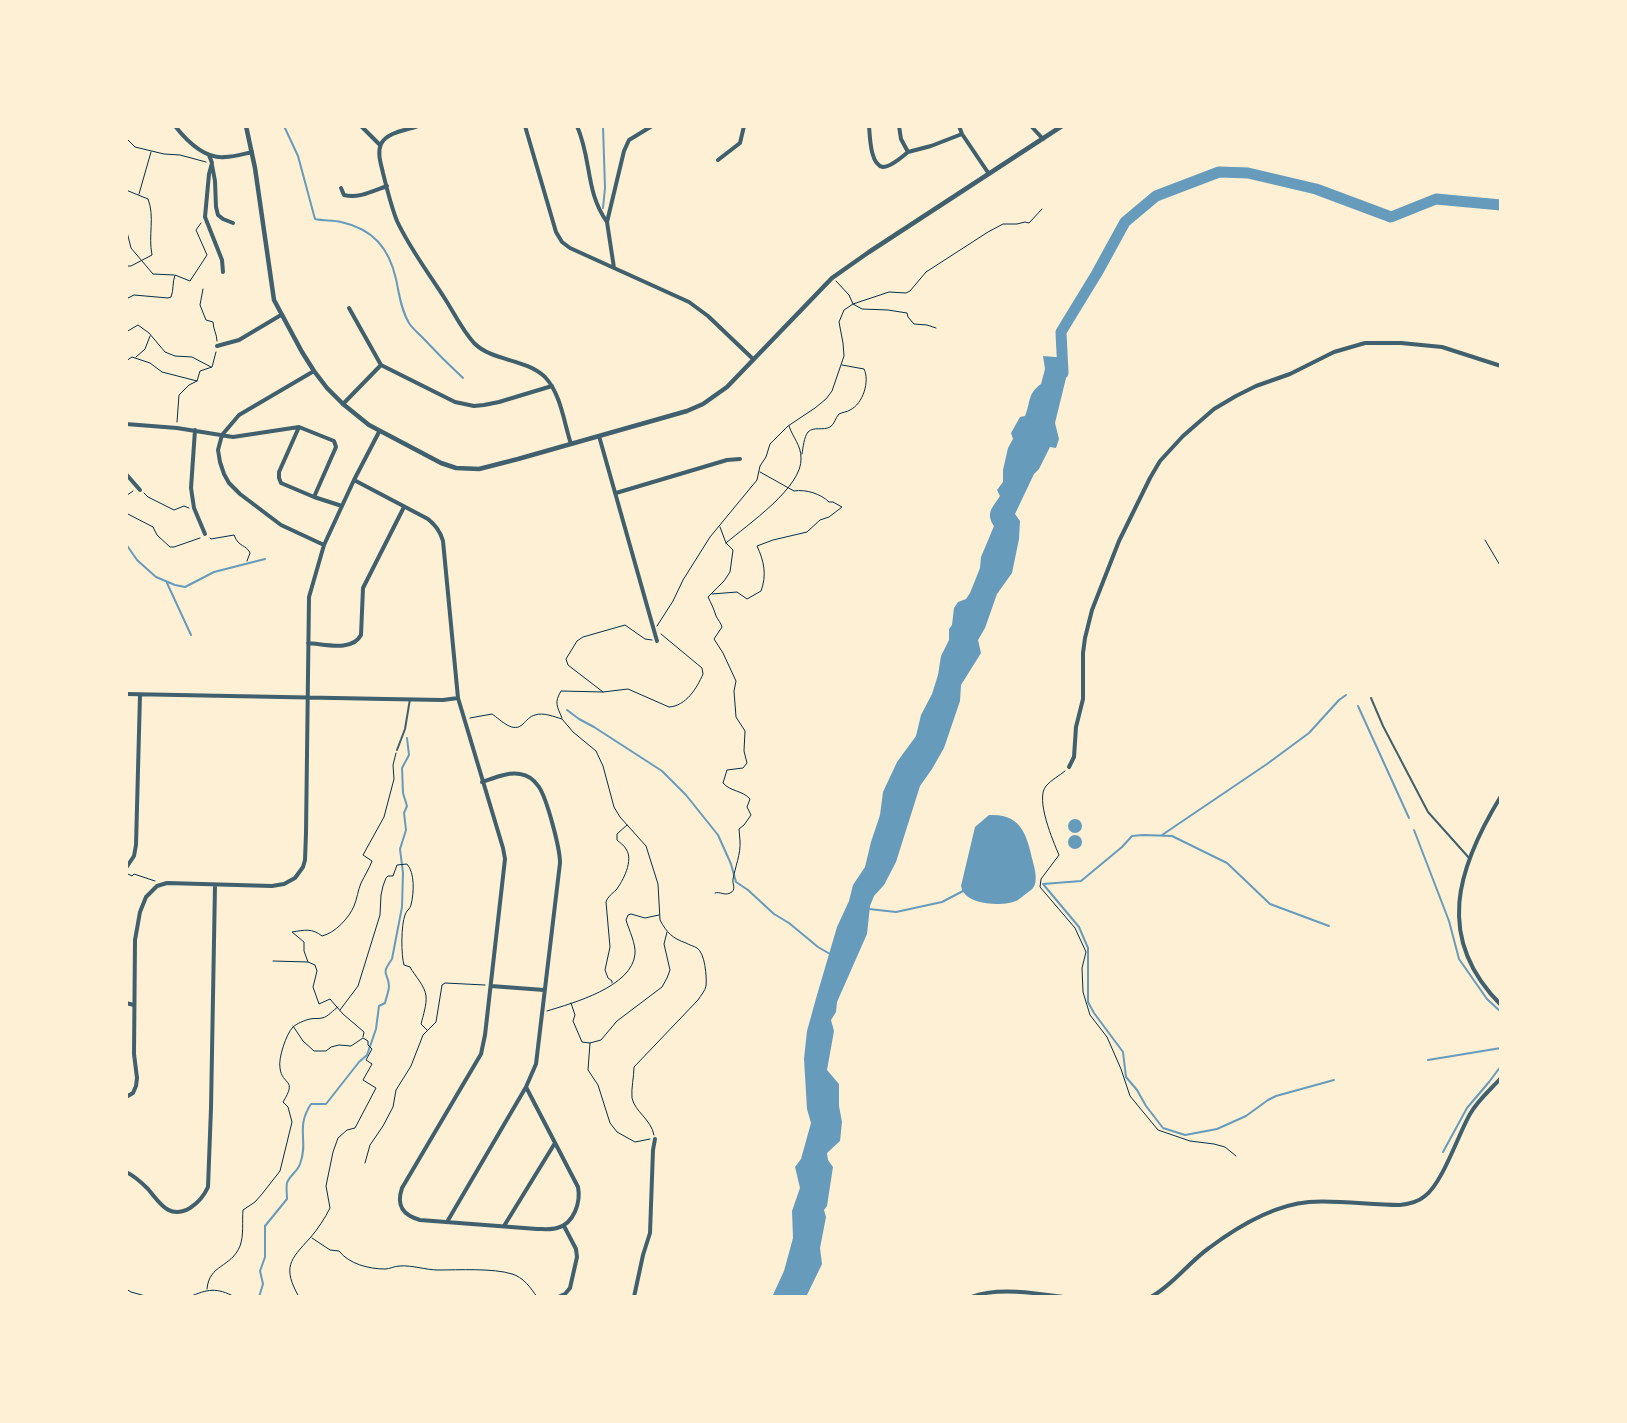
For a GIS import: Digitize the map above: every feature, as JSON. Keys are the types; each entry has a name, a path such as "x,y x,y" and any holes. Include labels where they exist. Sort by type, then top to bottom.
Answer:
{"street":[{"path":"175,126 186,139 209,155 223,158 252,152"},
{"path":"246,126 252,152 274,300 314,371 342,404 379,432 441,463 456,468 479,469 599,436 703,404 727,386 832,278 1062,126"},
{"path":"361,126 380,145"},
{"path":"418,126 388,137 380,145 380,161 394,214 468,336 490,354 533,368 546,378 552,386 558,402 570,444"},
{"path":"525,126 559,238 566,246 697,307 753,359"},
{"path":"577,126 585,151 593,197 607,222"},
{"path":"614,268 607,222 626,146 630,140 652,126"},
{"path":"718,160 740,143 744,126"},
{"path":"869,126 874,159 880,166 884,167 896,162 908,152 937,144 962,134"},
{"path":"899,126 901,139 908,152"},
{"path":"959,126 962,134 989,174"},
{"path":"1031,126 1043,139"},
{"path":"209,155 215,181 218,215 233,223"},
{"path":"212,162 205,217 222,260 223,272"},
{"path":"341,188 344,195 349,196 361,195 386,186"},
{"path":"349,308 381,365 455,402 474,406 500,402 552,386"},
{"path":"217,346 239,340 281,315"},
{"path":"1069,767 1074,757 1076,727 1083,699 1085,638 1092,610 1118,542 1150,478 1167,453 1183,436 1214,409 1236,396 1256,386 1290,374 1334,352 1358,344 1381,342 1422,344 1456,351 1501,366"},
{"path":"342,404 381,365"},
{"path":"314,371 239,415 222,435 218,450 220,462 229,483 240,494 281,525 324,545"},
{"path":"126,424 195,430 233,436 299,427 334,442 336,447 314,496"},
{"path":"299,427 279,472 281,483 342,506"},
{"path":"195,430 191,488 194,508 206,534"},
{"path":"126,1097 135,1090 137,1078 134,1054 135,940 138,919 146,897 157,886 167,883 278,885 295,878 303,867 305,860 309,597 324,545 379,432"},
{"path":"599,436 657,641"},
{"path":"616,494 728,460 740,459"},
{"path":"126,474 140,490"},
{"path":"354,480 435,525 441,533 458,698 505,859 485,1035 481,1054 402,1188 399,1196 400,1207 408,1216 420,1220 547,1229 556,1229 564,1226 576,1209 579,1192 574,1178 526,1087"},
{"path":"308,643 349,645 359,640 361,635 363,588 404,507"},
{"path":"126,694 443,700 458,698"},
{"path":"126,868 134,856 136,845 140,695"},
{"path":"447,1222 526,1087 536,1064 560,862 560,853 542,793 535,783 530,778 520,774 506,774 482,782"},
{"path":"1501,796 1481,831 1470,858 1460,900 1460,934 1465,952 1476,975 1489,993 1501,1004"},
{"path":"126,1172 142,1184 158,1203 172,1212 183,1211 190,1207 204,1196 208,1187 215,885"},
{"path":"491,986 544,990"},
{"path":"126,1003 134,1005"},
{"path":"1151,1297 1166,1288 1186,1266 1209,1247 1236,1230 1278,1209 1310,1202 1400,1205 1420,1199 1434,1187 1476,1104 1501,1078"},
{"path":"634,1297 650,1233 655,1138"},
{"path":"504,1226 554,1143"},
{"path":"558,1297 565,1294 570,1288 577,1257 574,1243 564,1226"},
{"path":"971,1297 991,1292 1031,1293 1063,1297"}],"lane":[{"path":"1370,698 1428,812 1470,858"},
{"path":"397,750 405,729 410,699"}],"path":[{"path":"126,138 135,147 164,154 180,155 204,163 212,162"},
{"path":"139,195 151,151"},
{"path":"126,190 148,199 152,209 150,244 152,255 131,266 126,266"},
{"path":"590,1043 588,1070 598,1085 610,1123 617,1132 634,1142 655,1138 653,1126 632,1100 634,1067 698,1000 706,984 706,970 701,952 697,948 675,939 667,932 660,920 658,884 646,846 614,806 603,766 596,751 573,732 562,719 556,699 561,691 603,692 628,690 673,707 692,694 703,674 702,668 655,629 661,622 683,580 710,537 757,480 760,466 766,457 770,444 788,426 826,399 834,387 844,356 839,322 844,310 853,304 889,292 906,293 910,291 926,272 988,232 1003,224 1029,223 1042,210"},
{"path":"126,228 130,248 153,274 175,275 190,281 207,255 196,230 205,217"},
{"path":"126,299 134,295 171,297 174,291 173,281 175,275"},
{"path":"832,278 849,295 853,304 862,309 907,313 914,324 936,328"},
{"path":"203,289 200,305 206,320 213,322 217,335 217,346 212,367"},
{"path":"126,332 138,325 151,335 165,352 175,356 192,357 212,367"},
{"path":"135,358 145,349 151,335"},
{"path":"126,360 132,357 150,363 162,372 197,381"},
{"path":"726,543 777,501 788,488 800,467 806,435 810,430 830,427 840,414 852,410 864,394 866,373 864,369 842,365"},
{"path":"176,428 179,395 189,385 197,381 200,371 212,367"},
{"path":"788,426 798,441 801,456"},
{"path":"711,594 737,592 747,599 761,591 765,573 764,561 757,546 807,532 820,520 829,517 842,507 829,502 824,496 800,490 794,491 759,471"},
{"path":"126,496 140,490 148,497 174,510 184,506 191,509 194,508"},
{"path":"126,513 153,527 157,535 170,547 199,539 206,534 211,539 234,534 238,543 250,553 247,561"},
{"path":"715,893 728,894 733,890 734,868 740,848 739,829 751,815 747,807 750,799 743,793 731,790 723,783 727,770 743,768 747,763 744,751 745,731 735,713 734,691 736,681 714,639 722,627 708,598 730,572 733,550 726,543 719,526"},
{"path":"1485,540 1501,566"},
{"path":"603,692 568,666 566,659 577,641 583,637 625,625 645,639 657,641"},
{"path":"464,720 492,714 510,727 519,728 536,714 562,719"},
{"path":"308,962 304,951 304,942 292,932 315,930 322,936 329,934 349,915 372,861 363,855 384,817 394,779 393,765 397,750"},
{"path":"1069,767 1046,786 1042,794 1047,826 1059,855 1041,879 1040,887 1075,928 1086,952 1082,968 1083,992 1090,1015 1107,1037 1130,1096 1158,1130 1190,1141 1225,1146 1236,1156"},
{"path":"612,983 605,970 610,946 606,902 609,895 622,882 628,868 628,852 617,840 617,834 628,825"},
{"path":"340,1010 358,986 380,915 381,895 386,878 393,876 397,865 407,864 411,869 414,887 410,907 405,914 402,946 403,960 404,965 410,967 426,996 421,1024 427,1030"},
{"path":"126,873 132,876 134,874 151,879 155,881 157,886"},
{"path":"542,1013 601,993 627,973 635,955 626,920 627,917 631,914 645,918 660,915"},
{"path":"571,1004 576,1015 572,1021 582,1042 590,1043 601,1040 618,1021 662,987 668,978 670,964 664,944 667,932"},
{"path":"272,960 308,962 315,965 317,971 313,988 319,1004 330,999 343,1014 364,1032 363,1038 351,1046 339,1045 326,1050 314,1050 303,1041 293,1026"},
{"path":"365,1163 370,1145 390,1113 396,1090 411,1066 423,1035 436,1022 442,985 445,982 491,986"},
{"path":"207,1289 208,1279 212,1273 228,1262 241,1244 243,1210 255,1202 280,1171 292,1122 288,1107 283,1102 290,1092 290,1084 282,1074 279,1066 288,1033 293,1026 308,1019 322,1018 338,1007"},
{"path":"299,1297 290,1276 291,1265 298,1250 311,1237 330,1208 326,1186 338,1138 347,1130 355,1128 376,1088 363,1080 372,1064 366,1060 372,1051 368,1041 363,1038"},
{"path":"311,1237 330,1250 339,1251 342,1256 367,1267 384,1269 399,1266 512,1274 525,1282 538,1297"},
{"path":"126,1289 149,1297"},
{"path":"189,1297 207,1289 227,1293 235,1297"},
{"path":"354,1297 362,1297"}],"water":[{"path":"1043,356 1067,358 1067,374 1055,423 1059,439 1056,448 1050,447 1039,469 1034,474 1015,514 1020,521 1019,539 1012,573 997,594 985,628 978,640 981,653 961,685 960,701 944,748 920,786 896,862 884,885 874,896 870,906 867,934 837,1002 836,1012 831,1020 834,1031 827,1070 839,1084 839,1106 842,1122 840,1141 827,1153 828,1160 833,1167 827,1206 824,1210 826,1217 820,1248 822,1264 806,1297 772,1297 784,1271 793,1238 792,1211 800,1188 795,1167 801,1159 811,1123 807,1109 804,1059 807,1031 817,995 837,927 849,901 853,885 865,867 880,815 883,792 897,762 916,736 921,715 932,694 938,675 941,656 949,640 949,629 952,625 954,608 958,602 966,599 970,593 980,568 981,557 994,526 990,514 1000,496 997,490 1003,482 1003,470 1008,448 1013,439 1011,433 1020,417 1025,416 1033,391 1041,384 1045,369"},
{"path":"989,815 1000,815 1016,822 1025,835 1035,868 1035,885 1032,889 1019,899 1005,904 989,904 974,900 962,891 961,886 975,827"},
{"path":"1072,819 1078,819 1082,826 1078,833 1072,833 1068,829 1068,823"},
{"path":"1072,835 1078,835 1082,842 1078,849 1072,849 1068,845 1068,839"}],"waterway":[{"path":"284,126 298,156 315,219 338,221 352,225 371,235 378,242 384,249 393,268 402,307 409,323 463,378"},
{"path":"603,126 605,188 603,208"},
{"path":"1063,373 1061,332 1125,222 1156,196 1219,172 1248,173 1316,189 1391,217 1436,199 1501,205"},
{"path":"126,544 137,560 156,577 185,587 214,572 265,559"},
{"path":"167,583 191,635"},
{"path":"1162,835 1267,764 1309,733 1339,700 1346,695"},
{"path":"1358,706 1409,818"},
{"path":"567,710 662,771 686,795 718,835 731,864 736,882 748,890 774,914 830,954"},
{"path":"259,1297 263,1284 260,1271 265,1257 265,1226 287,1199 287,1183 300,1164 306,1113 311,1104 326,1104 359,1062 367,1055 376,1029 379,1006 385,1003 388,992 389,986 386,971 392,959 402,907 403,873 400,849 406,830 404,813 407,806 403,793 402,768 409,755 407,738"},
{"path":"1414,830 1449,921 1459,959 1487,999 1501,1012"},
{"path":"1043,884 1081,881 1122,847 1132,836 1172,836 1227,863 1270,904 1329,926"},
{"path":"1043,884 1079,927 1088,948 1088,1002 1123,1052 1126,1077 1163,1128 1185,1135 1217,1129 1246,1116 1276,1096 1334,1080"},
{"path":"869,909 896,912 942,902 963,891"},
{"path":"1428,1060 1501,1048"},
{"path":"1443,1152 1467,1108 1501,1066"}]}
